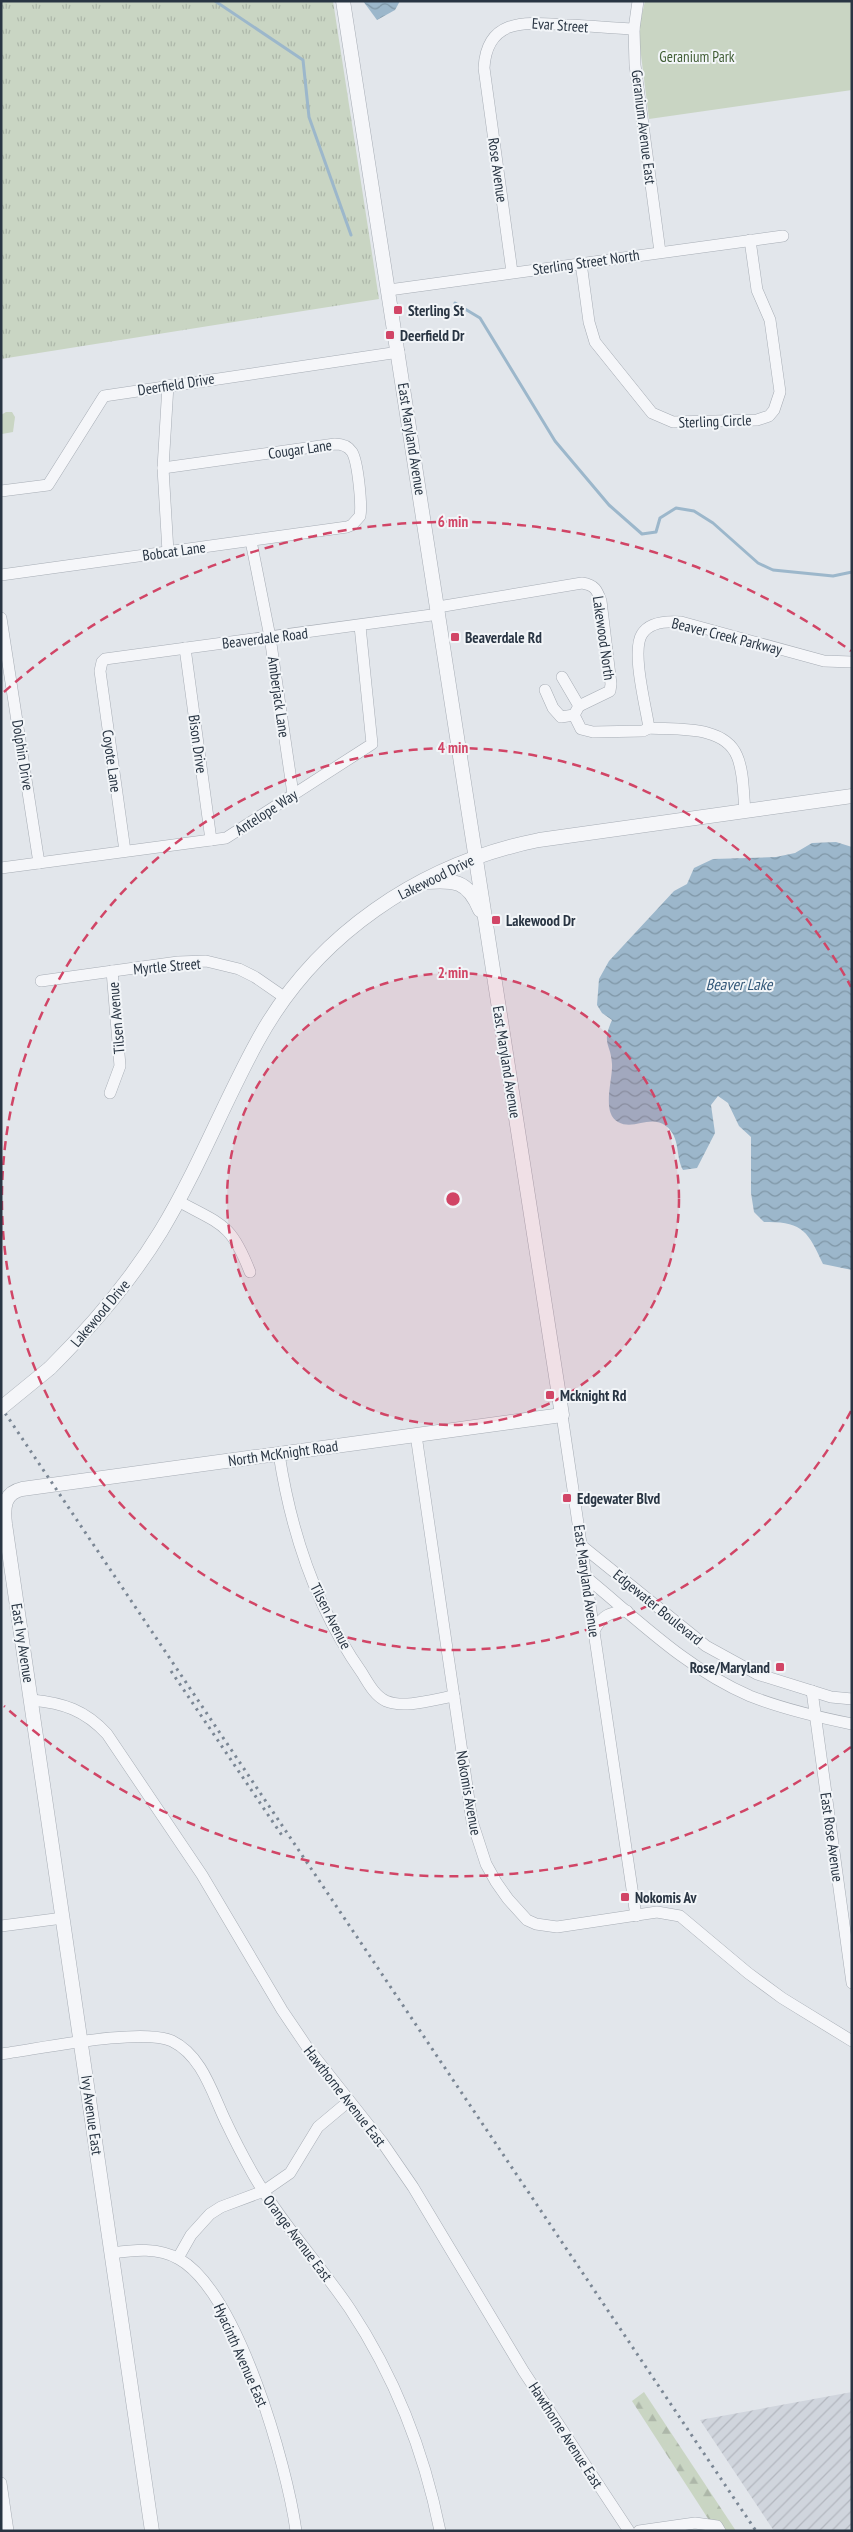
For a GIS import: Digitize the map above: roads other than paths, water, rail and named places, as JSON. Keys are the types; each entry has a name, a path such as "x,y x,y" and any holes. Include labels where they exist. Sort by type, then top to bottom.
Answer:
{"street":[{"name":"East Maryland Avenue","path":"343,1 587,1578 636,1916"},
{"name":"Geranium Avenue East","path":"638,1 634,29 636,65 660,252"},
{"name":"Evar Street","path":"484,68 484,57 492,39 505,28 514,24 524,22 634,29"},
{"name":"Rose Avenue","path":"484,68 512,272"},
{"name":"Sterling Street North","path":"389,290 783,236"},
{"name":"Sterling Circle","path":"581,263 589,322 595,342 652,413 673,422 757,420 769,416 774,410 780,392 770,320 759,297 750,240"},
{"name":"Deerfield Drive","path":"1,491 48,485 104,396 398,352"},
{"path":"168,385 162,468 168,552"},
{"name":"Cougar Lane","path":"162,468 335,444 343,445 349,448 354,458 361,511 357,522 346,527"},
{"name":"Bobcat Lane","path":"1,575 346,527"},
{"name":"Amberjack Lane","path":"251,541 270,637 293,794"},
{"name":"Lakewood North","path":"438,610 582,583 596,589 601,602 611,684 610,691 577,711"},
{"name":"Beaverdale Road","path":"100,671 102,662 111,657 360,626 438,610"},
{"name":"Dolphin Drive","path":"1,618 5,670 40,863"},
{"name":"Beaver Creek Parkway","path":"649,728 638,650 642,634 654,624 667,620 681,622 824,661 852,662"},
{"name":"Antelope Way","path":"1,868 226,838 372,744 360,626"},
{"name":"Bison Drive","path":"185,648 211,840"},
{"name":"Coyote Lane","path":"100,671 125,852"},
{"path":"562,677 577,711 581,729 593,732 643,731 649,728 695,731 716,735 730,745 740,768 745,810"},
{"path":"545,690 553,708 561,717 577,711"},
{"name":"Lakewood Drive","path":"1,1408 50,1368 91,1326 124,1285 157,1237 178,1201 253,1049 284,997 322,954 359,920 420,882 475,857 539,840 852,796"},
{"path":"420,882 452,881 464,886 474,898 487,929"},
{"name":"Myrtle Street","path":"41,981 178,962 206,962 239,969 255,977 284,997"},
{"name":"Tilsen Avenue","path":"110,1093 120,1066 112,971"},
{"path":"178,1201 217,1222 233,1235 250,1272"},
{"name":"North McKnight Road","path":"7,1498 22,1489 562,1415"},
{"name":"Nokomis Avenue","path":"416,1434 471,1812 477,1841 486,1864 508,1899 527,1920 546,1927 663,1912 680,1916 748,1973 782,1998 852,2041"},
{"name":"Tilsen Avenue","path":"279,1454 290,1512 312,1580 339,1636 374,1691 382,1699 395,1704 454,1696"},
{"name":"East Ivy Avenue","path":"7,1498 4,1510 5,1524 32,1700"},
{"name":"Edgewater Boulevard","path":"582,1546 706,1646 758,1674 831,1697 852,1699"},
{"name":"Edgewater Boulevard","path":"587,1578 675,1652 707,1673 748,1695 789,1711 852,1724"},
{"name":"Edgewater Boulevard","path":"594,1631 601,1618 613,1612 628,1611"},
{"name":"East Rose Avenue","path":"812,1691 852,1983"},
{"name":"Ivy Avenue East","path":"32,1700 152,2531"},
{"name":"Hawthorne Avenue East","path":"32,1700 72,1707 87,1715 107,1734 202,1875 282,2010 307,2047 414,2187 519,2364 629,2531"},
{"path":"1,1926 63,1918"},
{"name":"Orange Avenue East","path":"1,2054 150,2035 163,2037 182,2046 198,2064 228,2125 264,2191 350,2308 386,2370 415,2436 427,2472 440,2531"},
{"path":"178,2258 191,2235 210,2214 221,2207 264,2191 290,2173 318,2127 349,2101"},
{"name":"Hyacinth Avenue East","path":"112,2253 152,2250 178,2258 192,2268 210,2288 249,2366 277,2443 296,2531"},
{"path":"1,2483 8,2531"},
{"path":"639,2531 695,2523 718,2528"}],"water":[{"path":"363,1 400,1 395,10 377,20"},
{"name":"Beaver Lake","path":"836,842 852,847 852,1270 823,1264 813,1243 802,1230 787,1224 764,1222 754,1212 751,1193 751,1137 739,1126 728,1103 718,1096 711,1105 715,1133 697,1168 683,1170 676,1141 666,1126 654,1122 630,1125 618,1122 613,1118 609,1104 612,1064 607,1039 612,1020 602,1013 597,1005 599,979 609,961 674,891 687,884 694,868 713,859 776,857 795,853 812,843"}],"waterway":[{"path":"215,1 303,60 309,117 351,235"},
{"path":"455,303 480,318 555,441 609,505 642,534 656,532 660,518 676,508 694,511 713,523 758,563 773,570 833,576 852,572"}],"railway":[{"path":"1,1407 756,2531"},
{"path":"171,1671 283,1837"}],"place":[{"name":"Sterling St","path":"398,310"},
{"name":"Deerfield Dr","path":"390,335"},
{"name":"Beaverdale Rd","path":"455,637"},
{"name":"Lakewood Dr","path":"496,920"},
{"name":"Mcknight Rd","path":"550,1395"},
{"name":"Edgewater Blvd","path":"567,1498"},
{"name":"Rose/Maryland","path":"780,1667"},
{"name":"Nokomis Av","path":"625,1897"}],"park label":[{"name":"Geranium Park","path":"697,56"}]}
